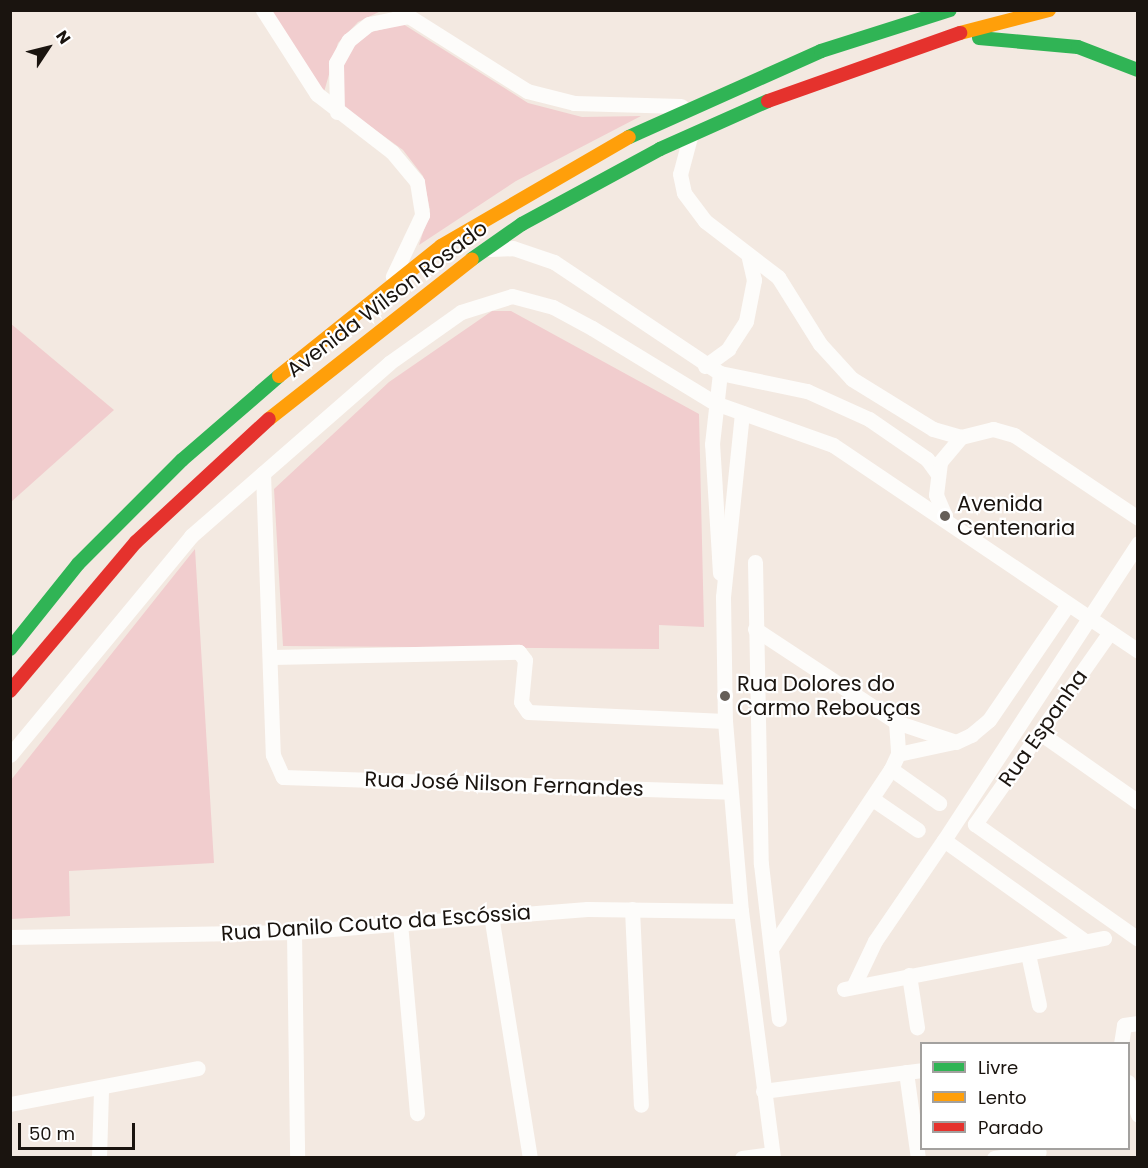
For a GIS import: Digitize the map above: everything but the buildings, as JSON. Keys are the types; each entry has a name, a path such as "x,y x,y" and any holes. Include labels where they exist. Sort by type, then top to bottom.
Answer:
{"highway":[{"path":"891,26 909,10"},
{"name":"Avenida Wilson Rosado","path":"10,649 78,564 182,460 386,289 441,246 531,190 696,105 891,26 950,10"},
{"name":"Avenida Wilson Rosado","path":"10,691 136,542 225,454 354,347 484,250 574,194 692,135 859,64 941,38 1048,10"},
{"path":"941,38 1040,40 1078,47 1137,70"}],"street":[{"path":"263,10 301,74 337,112 406,165 422,198 416,235 386,289"},
{"path":"337,112 336,63 349,40 369,24 404,13 527,92 574,103 696,105"},
{"path":"692,135 681,156 684,193 705,221 748,255 790,293 834,362 884,399 933,429 961,437"},
{"path":"484,250 513,248 554,262 705,366 720,374 807,391 868,419 927,459 936,472"},
{"path":"705,366 728,349 746,321 754,280 748,255"},
{"path":"10,755 190,536 388,363 489,299 512,296 553,307 715,403 833,445 945,516 1137,651"},
{"path":"720,374 715,403 715,537 723,597 725,721 741,911 772,1156 742,1158"},
{"path":"868,419 884,399"},
{"path":"723,597 742,413"},
{"path":"945,516 936,495 936,472 945,452 961,437 982,430 1014,435 1137,518"},
{"path":"263,473 272,657 521,653 525,711 725,721"},
{"path":"1104,938 849,987 875,941 944,840 1137,543"},
{"path":"755,562 761,864 773,946 779,1020"},
{"path":"898,754 956,742 989,720 1068,604"},
{"path":"755,629 896,722 956,742"},
{"name":"Rua Espanha","path":"1110,632 975,824 1137,939"},
{"name":"Rua José Nilson Fernandes","path":"272,657 273,755 279,773 730,792"},
{"path":"1007,694 1028,709"},
{"path":"773,946 874,800 898,754 896,722"},
{"path":"1040,733 1137,802"},
{"path":"891,769 939,803"},
{"path":"874,800 918,830"},
{"path":"944,840 1085,941"},
{"path":"632,909 641,1105"},
{"name":"Rua Danilo Couto da Escóssia","path":"10,937 294,932 491,915 632,909 741,911"},
{"path":"491,915 530,1158"},
{"path":"400,922 417,1113"},
{"path":"294,932 297,1158"},
{"path":"1028,954 1039,1005"},
{"path":"909,975 917,1027"},
{"path":"1117,1042 1131,1024"},
{"path":"10,1104 101,1091 198,1068"},
{"path":"763,1091 914,1071 918,1158"},
{"path":"1130,1089 1137,1114"},
{"path":"99,1158 101,1091"},
{"path":"994,1158 1039,1153"}],"shaded area":[{"path":"270,11 381,11 358,22 338,43 324,92"},
{"path":"403,24 528,103 582,117 641,116 516,181 419,245 430,210 423,176 403,150 345,108 341,98 343,65 354,46 371,32"},
{"path":"492,311 511,311 699,414 704,627 659,625 659,649 283,646 274,489 389,382"},
{"path":"10,323 114,410 11,502 10,502"},
{"path":"195,549 214,863 69,871 70,916 11,919 11,780"}],"traffic: fast":[{"path":"629,137 821,51 950,10"},
{"path":"979,38 1078,47 1138,70"},
{"path":"472,259 522,224 660,149 768,101"},
{"path":"10,649 78,564 182,460 279,376"}],"traffic: slow":[{"path":"960,33 1049,10"},
{"path":"279,376 441,246 629,137"},
{"path":"269,419 472,259"}],"traffic: jam":[{"path":"768,101 960,33"},
{"path":"10,691 136,542 269,419"}],"place":[{"name":"Avenida Centenaria","path":"945,516"},
{"name":"Rua Dolores do Carmo Rebouças","path":"725,696"}]}
